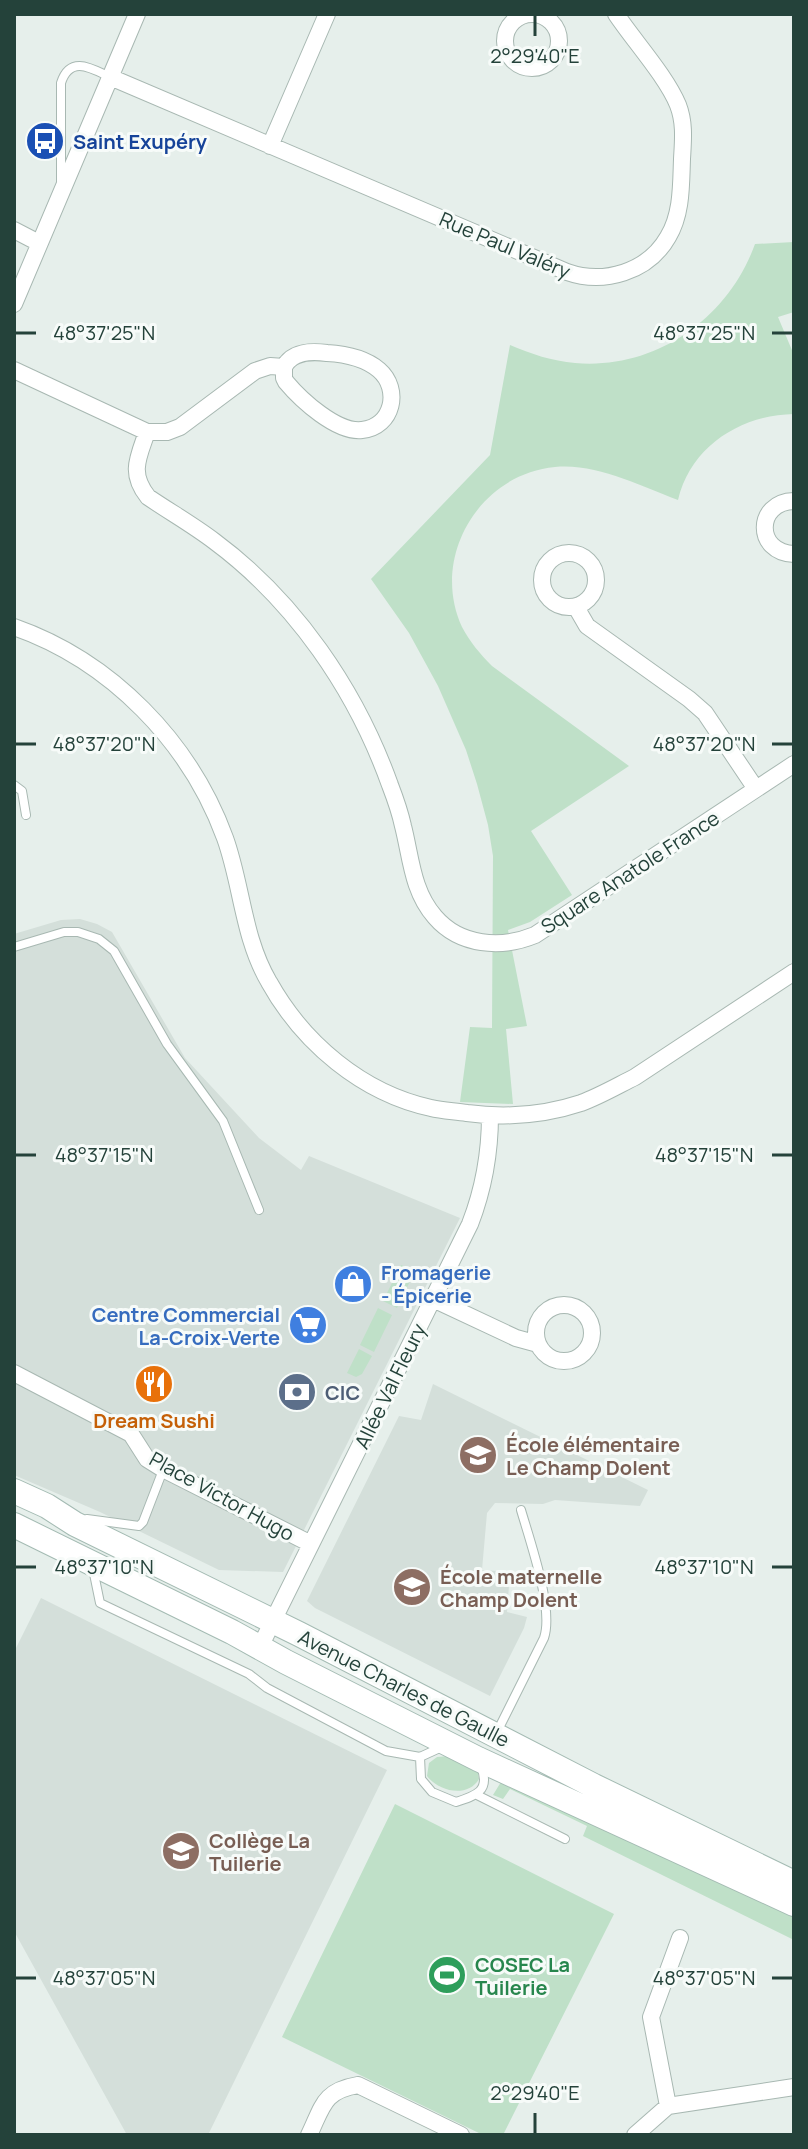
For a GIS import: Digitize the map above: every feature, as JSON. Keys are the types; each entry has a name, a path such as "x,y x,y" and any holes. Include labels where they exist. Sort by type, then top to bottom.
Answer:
{"main road":[{"name":"Avenue Charles de Gaulle","path":"14,1491 594,1786 794,1883"},
{"name":"Avenue Charles de Gaulle","path":"14,1525 478,1759 794,1904"}],"street":[{"path":"14,304 21,269 39,243 137,14"},
{"path":"270,146 327,14"},
{"name":"Rue Paul Valéry","path":"110,77 567,272 583,277 604,277 622,274 654,255 668,237 681,195 683,127 678,106 616,14"},
{"path":"14,230 39,243"},
{"path":"302,353 327,353 360,359 387,378 391,388 391,407 379,424 352,430 309,406 286,382 284,367 290,358 302,353"},
{"path":"14,370 147,432 157,433 174,430 186,423 255,371 270,366 284,367"},
{"name":"Square Anatole France","path":"147,432 137,460 136,472 141,489 148,497 213,540 251,572 300,625 345,689 368,731 391,786 420,896 438,920 462,937 492,944 535,935 794,764"},
{"path":"794,501 777,505 771,510 765,524 771,545 784,553 794,554"},
{"path":"576,607 587,626 705,713 756,789"},
{"path":"14,627 37,635 95,668 168,737 210,804 226,840 255,954 267,979 299,1027 319,1047 372,1085 400,1099 432,1108 490,1115 519,1115 580,1103 635,1077 794,972"},
{"name":"Allée Val Fleury","path":"260,1647 470,1224 488,1164 490,1115"},
{"path":"433,1299 516,1338 538,1344"},
{"name":"Place Victor Hugo","path":"14,1373 131,1434 147,1459 163,1469 311,1544"},
{"path":"668,2106 651,2017 680,1938"},
{"path":"309,2135 328,2096 340,2088 358,2085 461,2135"},
{"path":"635,2135 668,2106 794,2087"}],"lane":[{"path":"61,191 63,77 73,67 81,65 110,77"},
{"path":"14,785 22,791 26,815"},
{"path":"14,947 64,932 78,932 99,939 114,951 167,1044 223,1121 259,1210"},
{"path":"47,1506 82,1519 139,1526 163,1469"},
{"path":"495,1735 548,1625 546,1605 521,1510"},
{"path":"93,1564 100,1603 249,1674 267,1688 386,1751 420,1757 449,1744"},
{"path":"420,1757 421,1779 432,1792 456,1802 477,1795 484,1785 478,1759"},
{"path":"477,1795 565,1839"}],"shaded area":[{"path":"80,919 112,932 185,1058 259,1138 301,1170 309,1156 460,1218 283,1572 219,1570 100,1512 14,1475 14,934 61,920"},
{"path":"433,1384 648,1490 640,1506 555,1500 543,1504 495,1503 487,1513 482,1570 510,1572 507,1612 527,1617 490,1696 315,1608 307,1601 399,1416 421,1420"},
{"name":"Collège La Tuilerie","path":"41,1598 387,1770 208,2135 127,2135 14,1931 14,1652"}],"green space":[{"path":"794,242 794,312 778,317 794,355 794,414 755,420 721,437 694,464 678,500 587,468 555,467 528,473 504,485 484,503 468,524 457,548 452,574 454,601 462,627 476,648 492,666 629,766 531,831 572,895 530,922 508,930 527,1026 506,1029 513,1104 460,1102 470,1027 492,1028 493,856 488,825 466,750 438,686 409,633 371,579 490,455 510,345 542,357 575,363 605,363 633,358 685,334 707,316 727,295 743,271 755,244"},
{"path":"401,1265 415,1271 397,1308 383,1301"},
{"path":"378,1308 392,1315 374,1352 360,1345"},
{"path":"359,1349 372,1356 362,1374 356,1377 347,1373"},
{"path":"449,1756 478,1772 479,1779 474,1785 453,1791 432,1782 427,1776 429,1763 437,1757"},
{"path":"504,1777 794,1909 794,1940 583,1836 587,1826 510,1789 503,1799 493,1795"},
{"name":"COSEC La Tuilerie","path":"395,1804 614,1914 503,2135 483,2135 282,2037"}],"place":[{"name":"Saint Exupéry","path":"45,141"},
{"name":"Fromagerie - Épicerie","path":"353,1284"},
{"name":"Centre Commercial La-Croix-Verte","path":"308,1325"},
{"name":"Dream Sushi","path":"154,1384"},
{"name":"CIC","path":"297,1392"},
{"name":"École élémentaire Le Champ Dolent","path":"478,1455"},
{"name":"École maternelle Champ Dolent","path":"412,1587"},
{"name":"Collège La Tuilerie","path":"181,1851"},
{"name":"COSEC La Tuilerie","path":"447,1975"}]}
